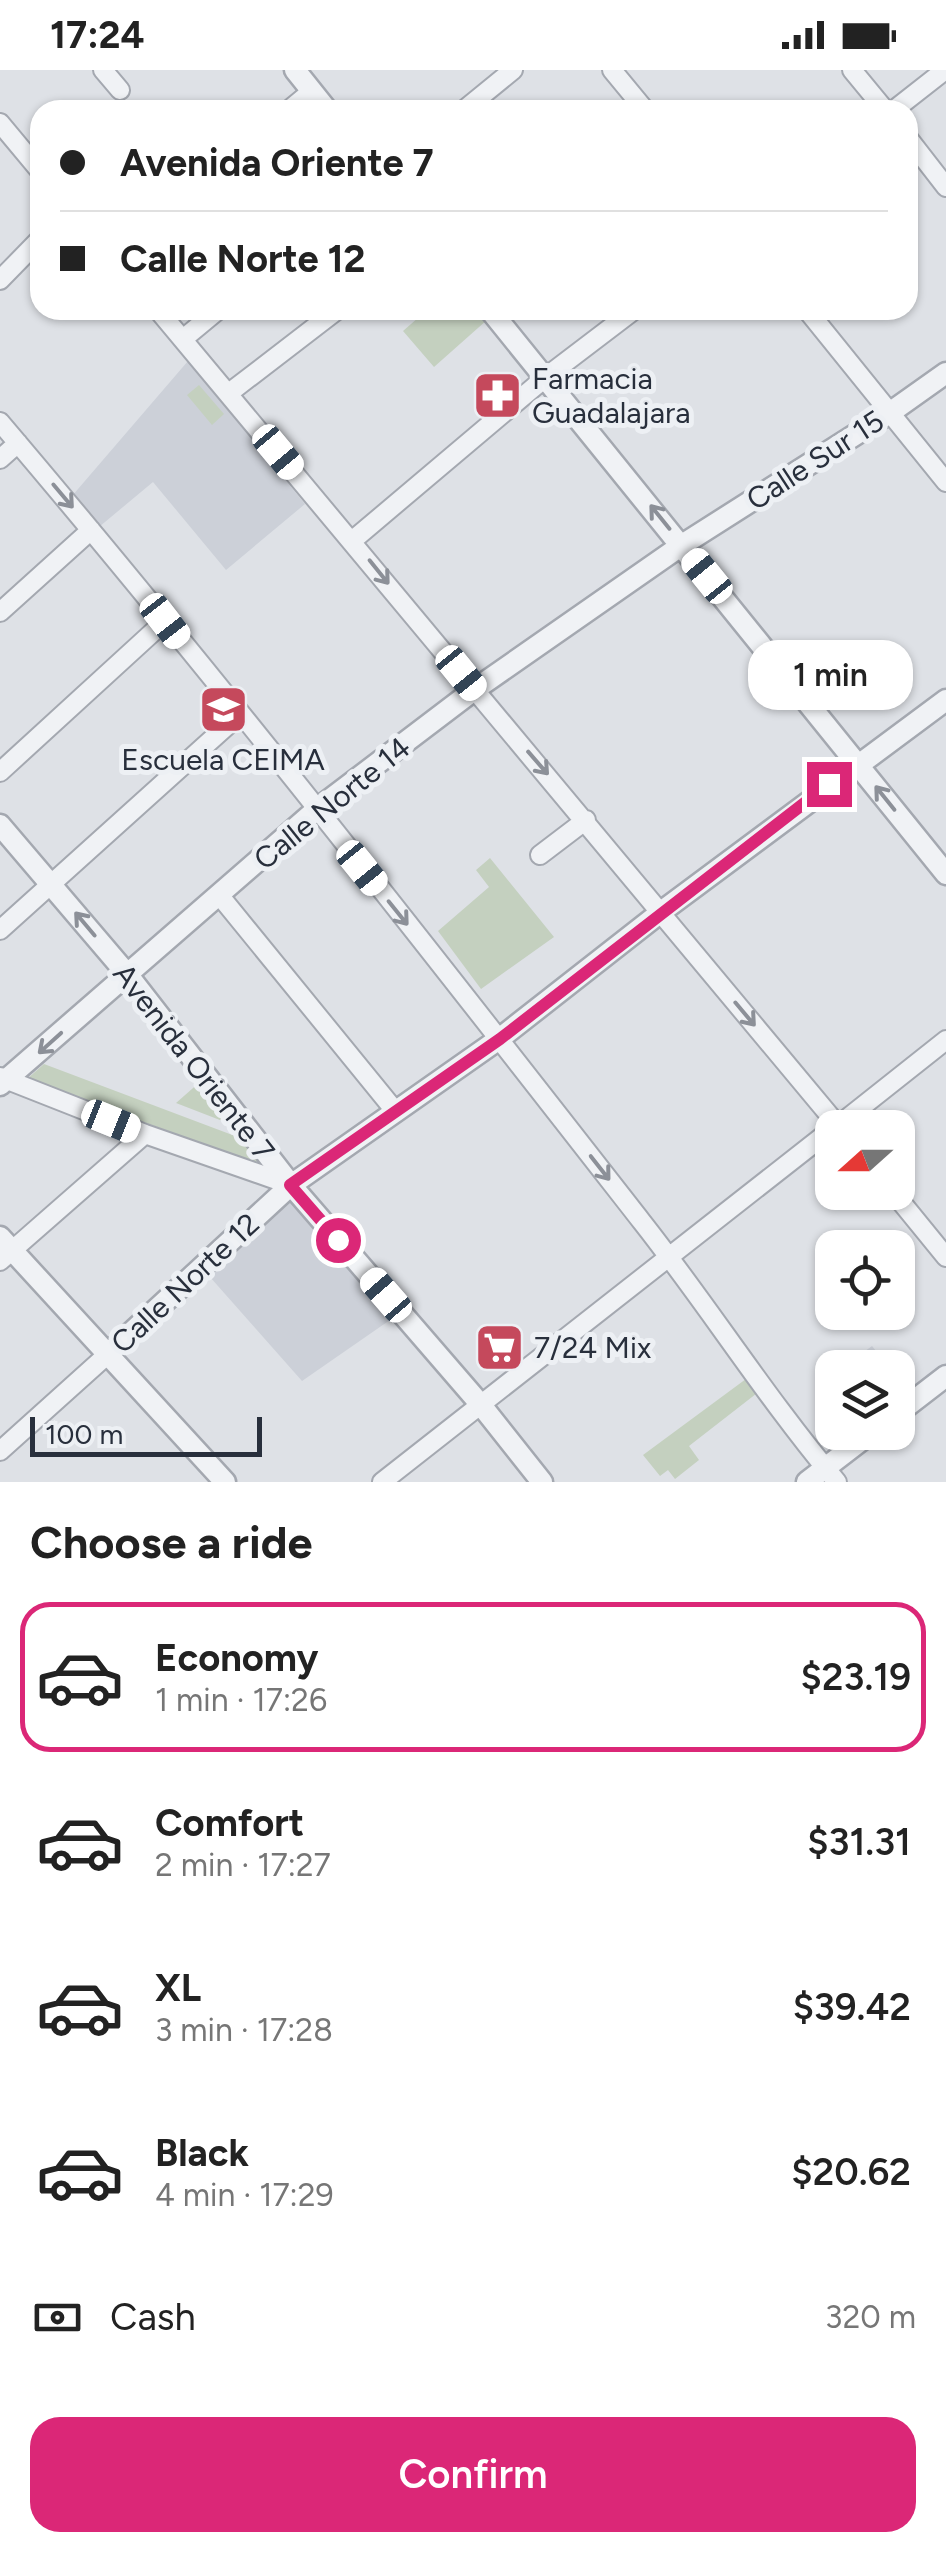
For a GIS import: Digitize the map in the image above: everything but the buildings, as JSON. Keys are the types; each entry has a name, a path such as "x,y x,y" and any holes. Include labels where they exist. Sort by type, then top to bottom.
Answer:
{"street":[{"path":"103,70 120,90"},
{"path":"294,70 319,100"},
{"path":"476,100 513,70"},
{"path":"612,70 637,100"},
{"path":"852,70 878,100"},
{"path":"906,100 944,70"},
{"path":"301,100 312,91"},
{"path":"0,124 30,159"},
{"path":"918,151 946,187"},
{"path":"0,280 30,249"},
{"path":"167,320 586,820 822,1110"},
{"path":"183,339 206,320"},
{"path":"228,393 324,320"},
{"path":"498,320 946,874"},
{"path":"353,540 621,320"},
{"path":"816,320 946,482"},
{"name":"Calle Sur 15","path":"682,544 891,412 946,372"},
{"path":"0,422 500,1039 669,1256 831,1475"},
{"path":"0,458 18,443"},
{"path":"0,612 91,530"},
{"name":"Calle Norte 14","path":"2,1080 316,810 474,690 682,544"},
{"path":"0,772 165,621"},
{"name":"Calle Norte 12","path":"0,1451 290,1185 500,1039 857,763 946,700"},
{"path":"0,930 240,714"},
{"path":"540,855 586,820"},
{"name":"Avenida Oriente 7","path":"0,825 127,974 290,1185 481,1405 542,1482"},
{"path":"220,896 396,1112"},
{"path":"857,1110 946,1040"},
{"path":"2,1080 290,1185"},
{"path":"146,1134 4,1250 108,1354 225,1482"},
{"path":"382,1482 815,1143"},
{"path":"908,1210 946,1257"},
{"path":"915,1400 946,1376"},
{"path":"807,1482 831,1475 855,1450"}],"shaded area":[{"path":"188,361 305,504 226,570 153,482 99,527 72,496"},
{"path":"292,1201 390,1320 302,1381 210,1277"}],"green space":[{"path":"416,320 487,320 434,367 403,331"},
{"path":"199,385 224,414 212,425 187,395"},
{"path":"490,858 554,937 481,989 438,931 489,887 476,870"},
{"path":"44,1064 243,1139 260,1165 27,1079"},
{"path":"201,1081 238,1127 176,1103"},
{"path":"750,1376 761,1390 689,1446 699,1460 675,1479 668,1470 660,1476 643,1455"}],"place":[{"name":"Farmacia Guadalajara","path":"497,395"},
{"name":"Escuela CEIMA","path":"223,710"},
{"name":"7/24 Mix","path":"499,1347"}],"route":[{"path":"338,1240 290,1185 500,1039 829,784"}]}
